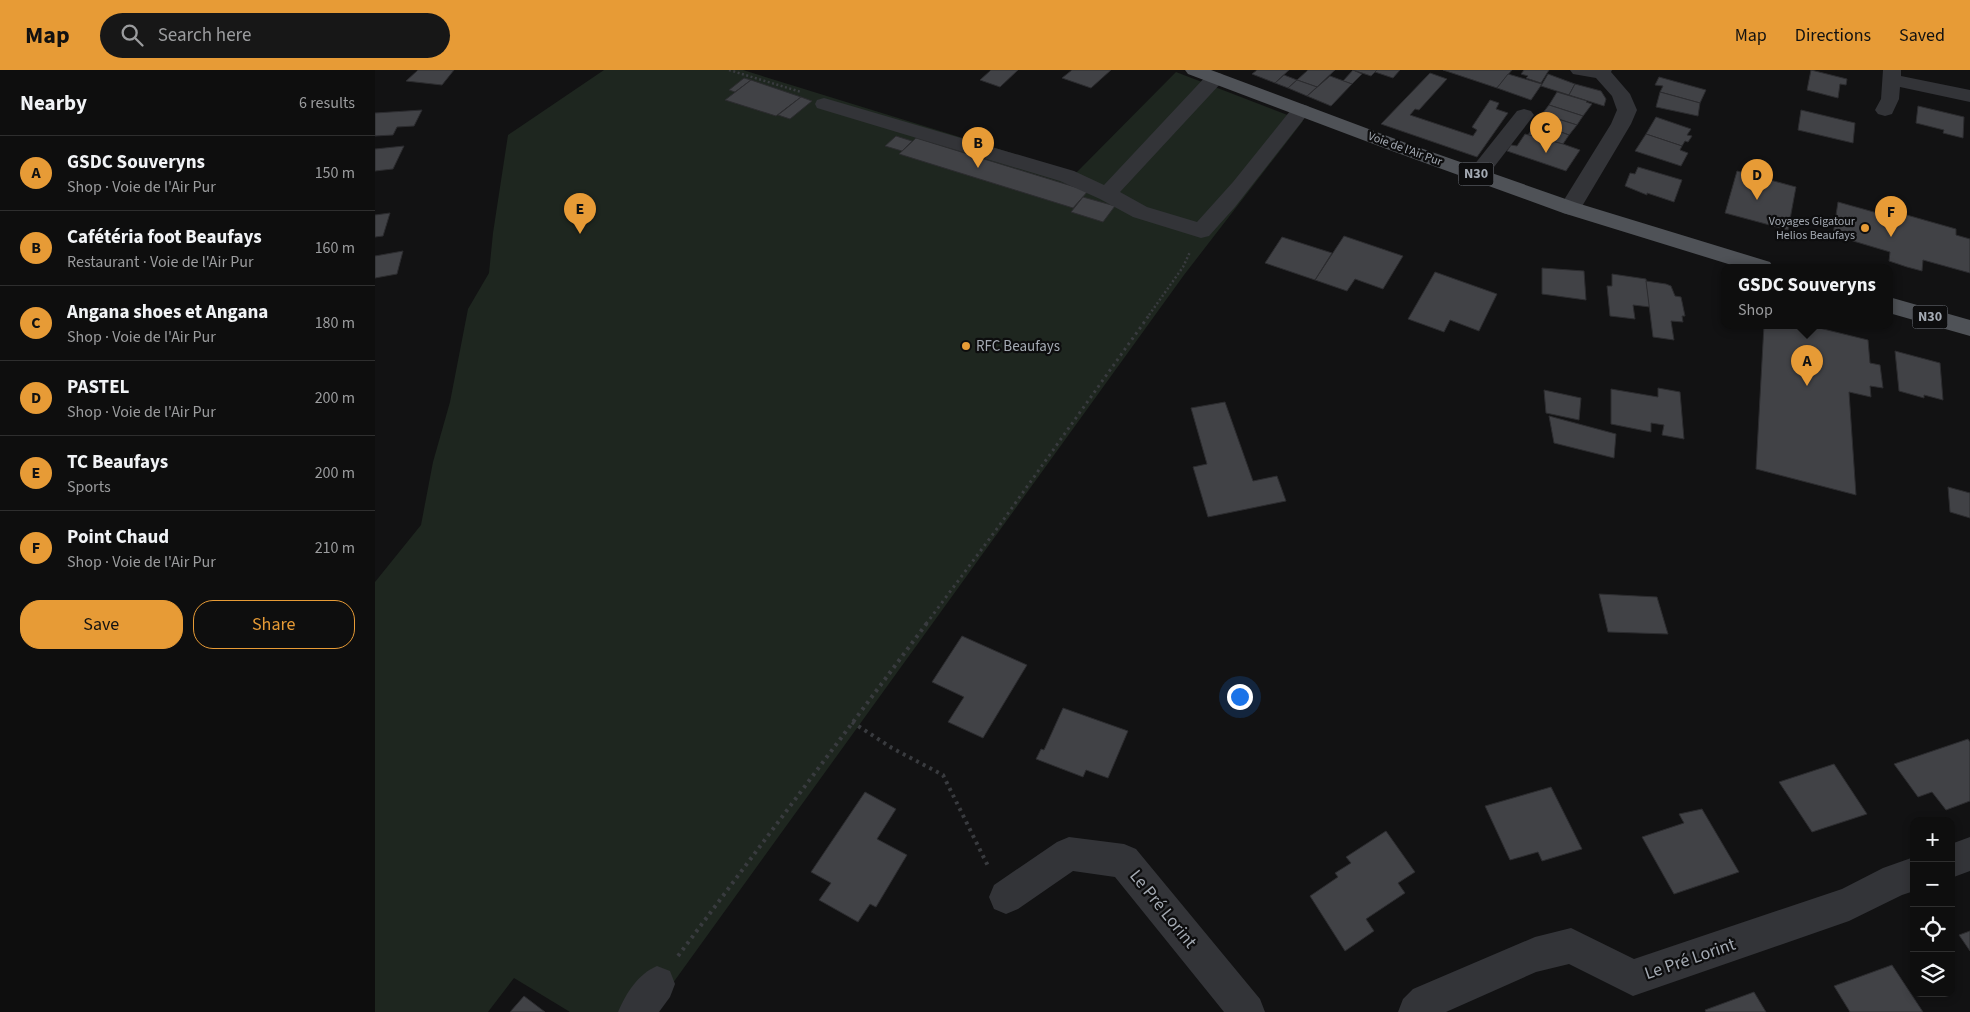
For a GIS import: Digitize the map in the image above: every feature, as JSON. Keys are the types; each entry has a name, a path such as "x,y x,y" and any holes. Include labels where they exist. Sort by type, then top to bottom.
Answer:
{"main road":[{"name":"Voie de l'Air Pur","path":"1194,70 1570,208 1752,264"},
{"name":"N30","path":"1893,306 1970,328"}],"street":[{"path":"1570,208 1621,124 1627,110 1621,94 1602,71 1579,70"},
{"path":"1885,110 1890,99 1892,74 1970,96"},
{"path":"1107,194 1215,78"},
{"path":"824,104 1067,176 1107,194 1140,212 1201,231 1227,206 1301,110"},
{"path":"1477,175 1524,114"},
{"name":"Le Pré Lorint","path":"1005,897 1069,854 1124,861 1247,1012"},
{"path":"1955,860 1970,854"},
{"name":"Le Pré Lorint","path":"1416,1012 1426,1002 1535,955 1571,946 1633,978 1849,904 1895,880 1910,875"},
{"path":"636,1012 657,984"}],"path":[{"path":"729,70 812,96 824,104"},
{"path":"657,984 999,526 1177,275 1201,231"},
{"path":"852,722 892,748 943,775 1005,897"}],"shaded area":[{"path":"604,70 743,70 1076,173 1176,72 1303,121 1184,275 652,1012 570,1012 514,978 488,1012 375,1012 375,582 421,525 433,462 450,402 468,309 489,273 508,135"}],"building":[{"path":"418,70 454,70 442,85 406,81"},
{"path":"991,70 1018,70 1000,87 980,80"},
{"path":"1072,70 1111,70 1091,88 1062,78"},
{"path":"1257,70 1289,70 1275,83 1252,74"},
{"path":"1308,70 1335,70 1317,87 1297,80"},
{"path":"1353,70 1362,74 1352,84 1343,81"},
{"path":"1353,70 1377,70 1371,76"},
{"path":"1377,70 1400,70 1393,78 1375,72"},
{"path":"1443,70 1512,70 1497,88"},
{"path":"1524,70 1549,70 1541,83 1526,78 1528,76 1521,74"},
{"path":"1811,70 1847,79 1846,85 1840,84 1838,98 1807,90"},
{"path":"1430,73 1447,79 1419,110 1415,109 1410,115 1473,136 1477,130 1472,127 1490,100 1499,103 1496,109 1508,113 1477,157 1381,124"},
{"path":"1508,74 1542,84 1531,100 1497,88"},
{"path":"1548,74 1575,84 1569,95 1541,86"},
{"path":"1284,75 1297,80 1288,88 1275,83"},
{"path":"1330,76 1352,84 1331,106 1307,96"},
{"path":"1659,77 1706,90 1700,103 1660,92 1663,86 1655,85"},
{"path":"744,78 751,80 735,92 729,90"},
{"path":"751,80 801,97 776,116 725,100"},
{"path":"1297,80 1317,87 1307,96 1288,88"},
{"path":"1575,84 1601,91 1606,99 1604,106 1569,95"},
{"path":"1557,92 1592,104 1583,116 1549,105"},
{"path":"1660,92 1700,103 1698,116 1656,107"},
{"path":"801,97 812,101 790,119 778,115"},
{"path":"1549,105 1583,116 1577,125 1542,114"},
{"path":"1918,106 1964,117 1963,138 1943,133 1944,130 1916,123"},
{"path":"422,110 414,126 397,127 393,135 375,136 375,113"},
{"path":"1801,110 1855,123 1853,143 1798,130"},
{"path":"1542,114 1577,125 1569,135 1536,123"},
{"path":"1656,117 1691,129 1687,135 1692,136 1682,146 1646,134"},
{"path":"1536,123 1569,135 1563,144 1528,135"},
{"path":"1525,134 1580,150 1566,171 1507,151 1511,145 1517,146"},
{"path":"1646,134 1682,146 1680,150 1688,153 1681,166 1635,151"},
{"path":"896,136 912,141 902,151 885,146"},
{"path":"916,138 1088,191 1073,208 899,154"},
{"path":"404,146 393,169 375,171 375,149"},
{"path":"1638,167 1682,180 1674,202 1647,193 1647,195 1625,186 1630,173 1635,174"},
{"path":"1737,171 1796,187 1788,230 1725,213"},
{"path":"1083,197 1115,206 1103,222 1071,212"},
{"path":"1838,202 1881,214 1882,208 1956,229 1956,235 1970,239 1970,273 1923,260 1922,271 1907,267 1889,261 1890,252 1833,235"},
{"path":"390,213 383,236 375,237 375,215"},
{"path":"1344,236 1403,256 1383,289 1355,279 1347,291 1315,280"},
{"path":"1282,237 1332,253 1315,280 1265,263"},
{"path":"403,251 397,274 375,278 375,256"},
{"path":"1542,268 1584,271 1586,300 1542,294"},
{"path":"1435,272 1497,294 1479,331 1450,320 1444,332 1408,319"},
{"path":"1612,274 1646,279 1650,307 1633,305 1635,319 1610,316 1607,286 1612,286"},
{"path":"1646,281 1671,286 1675,296 1681,297 1685,316 1682,316 1683,322 1671,321 1674,340 1653,337"},
{"path":"1764,329 1823,329 1868,340 1870,363 1880,365 1883,388 1870,386 1871,397 1849,392 1856,495 1756,469"},
{"path":"1895,351 1940,363 1943,400 1924,395 1924,398 1899,391"},
{"path":"1658,388 1680,392 1684,439 1662,435 1664,425 1651,423 1651,432 1611,424 1611,389 1658,397"},
{"path":"1544,390 1581,398 1579,420 1546,413"},
{"path":"1225,402 1253,481 1277,476 1286,501 1208,517 1193,467 1207,464 1191,408"},
{"path":"1549,416 1616,434 1614,458 1554,443"},
{"path":"1948,487 1970,493 1970,518 1950,512"},
{"path":"1599,594 1657,597 1668,634 1608,632"},
{"path":"962,636 1027,665 983,738 948,722 964,697 932,682"},
{"path":"1063,708 1128,731 1108,778 1086,770 1083,777 1036,759 1041,749 1044,750"},
{"path":"1968,739 1970,742 1970,801 1946,810 1932,792 1918,797 1894,764"},
{"path":"1834,764 1867,814 1812,832 1779,782"},
{"path":"1551,787 1582,849 1542,861 1538,852 1510,860 1485,806"},
{"path":"865,792 896,809 877,839 907,855 876,907 870,904 858,922 819,900 831,883 811,872"},
{"path":"1702,809 1739,872 1674,894 1642,837 1684,823 1679,814"},
{"path":"1386,831 1415,872 1398,883 1405,893 1366,919 1374,931 1345,951 1310,896 1338,877 1335,873 1351,863 1346,857"},
{"path":"1970,931 1970,951 1959,935"},
{"path":"1892,965 1910,992 1910,997 1913,997 1923,1012 1850,1012 1834,986"},
{"path":"1754,992 1766,1012 1706,1012 1705,1010"},
{"path":"524,996 545,1012 510,1012"}],"place":[{"name":"Angana shoes et Angana","path":"1546,153"},
{"name":"Cafétéria foot Beaufays","path":"978,168"},
{"name":"PASTEL","path":"1757,200"},
{"name":"Voyages Gigatour Helios Beaufays","path":"1865,228"},
{"name":"TC Beaufays","path":"580,234"},
{"name":"Point Chaud","path":"1891,237"},
{"name":"RFC Beaufays","path":"966,346"},
{"name":"GSDC Souveryns","path":"1807,386"}]}
